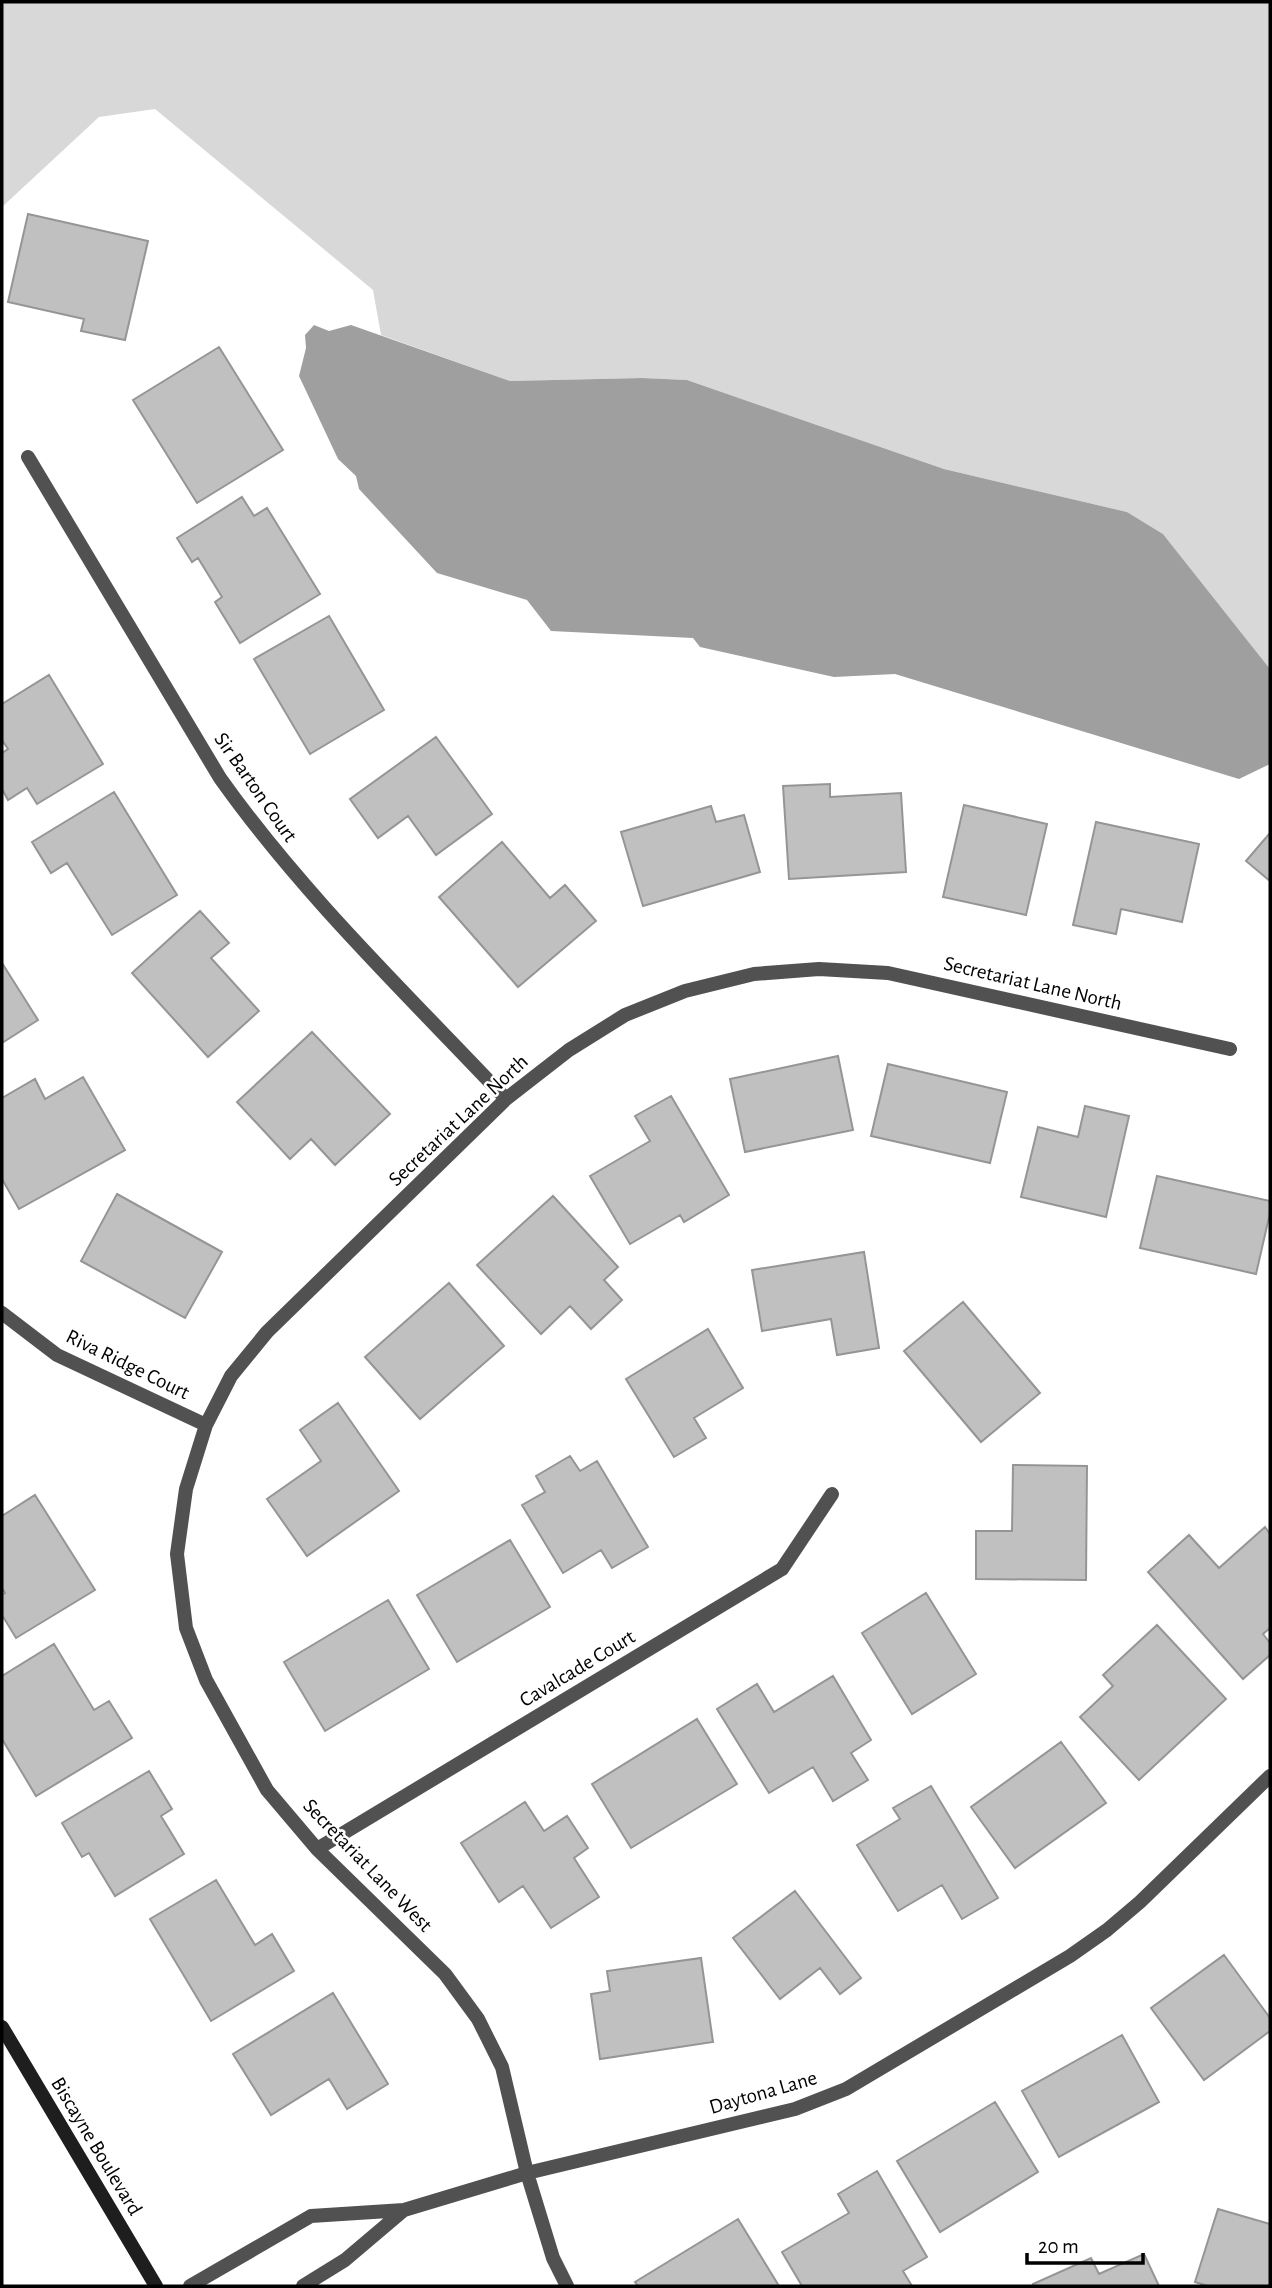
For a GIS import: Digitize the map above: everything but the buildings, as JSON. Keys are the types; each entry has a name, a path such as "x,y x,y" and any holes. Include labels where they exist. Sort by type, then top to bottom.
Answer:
{"street":[{"name":"Sir Barton Court","path":"28,457 220,778 252,822 286,865 506,1098"},
{"name":"Secretariat Lane North","path":"206,1425 231,1376 267,1332 506,1098 569,1050 625,1015 685,991 754,974 819,969 888,973 1230,1049"},
{"name":"Riva Ridge Court","path":"2,1312 57,1355 206,1425"},
{"name":"Secretariat Lane West","path":"206,1425 186,1489 177,1554 186,1628 206,1680 267,1790 317,1849 445,1974 478,2019 502,2067 527,2173 553,2258 567,2286"},
{"name":"Cavalcade Court","path":"317,1849 782,1569 832,1494"},
{"name":"Daytona Lane","path":"190,2286 311,2216 404,2210 527,2173 795,2109 846,2089 1070,1956 1107,1930 1140,1902 1270,1776"},
{"name":"Biscayne Boulevard","path":"2,2027 156,2286"},
{"path":"303,2286 345,2260 404,2210"}],"shaded area":[{"path":"2,2 1270,2 1270,669 1163,534 1127,512 944,469 687,380 642,378 510,381 381,335 373,290 155,109 99,117 2,207"},
{"path":"314,325 329,331 351,325 510,381 642,378 687,380 944,469 1127,512 1163,534 1270,669 1270,764 1239,779 895,674 834,677 700,647 693,638 551,631 527,600 437,573 359,489 356,476 338,459 299,376 306,348 305,335"}]}
